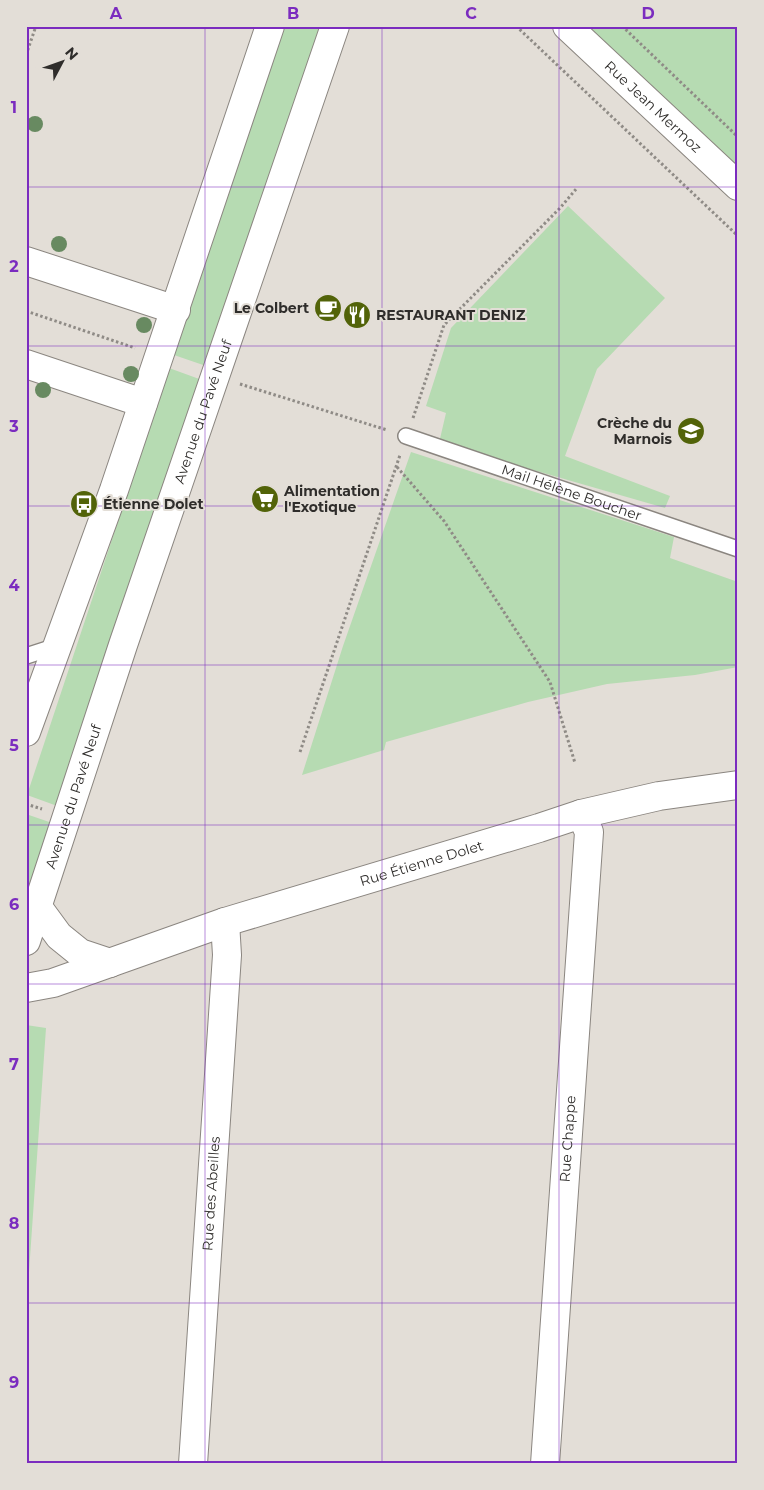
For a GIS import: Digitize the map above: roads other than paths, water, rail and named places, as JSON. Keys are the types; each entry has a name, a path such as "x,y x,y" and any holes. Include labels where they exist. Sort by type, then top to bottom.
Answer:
{"street":[{"path":"26,732 114,490 270,26"},
{"name":"Avenue du Pavé Neuf","path":"26,941 126,636 335,26"},
{"name":"Rue Jean Mermoz","path":"567,26 738,186"},
{"path":"26,261 176,310"},
{"path":"26,364 143,403"},
{"name":"Rue Étienne Dolet","path":"26,988 53,983 224,922 581,814 659,796 738,785"},
{"name":"Rue Chappe","path":"544,1464 589,832 581,814"},
{"path":"37,906 60,936 80,953 110,963"},
{"name":"Rue des Abeilles","path":"194,1464 227,955 224,922"}],"lane":[{"name":"Mail Hélène Boucher","path":"406,436 738,549"},
{"path":"26,656 57,646"}],"place":[{"name":"Le Colbert","path":"328,308"},
{"name":"RESTAURANT DENIZ","path":"357,315"},
{"name":"Crèche du Marnois","path":"691,431"},
{"name":"Alimentation l'Exotique","path":"265,499"},
{"name":"Étienne Dolet","path":"84,504"}]}
